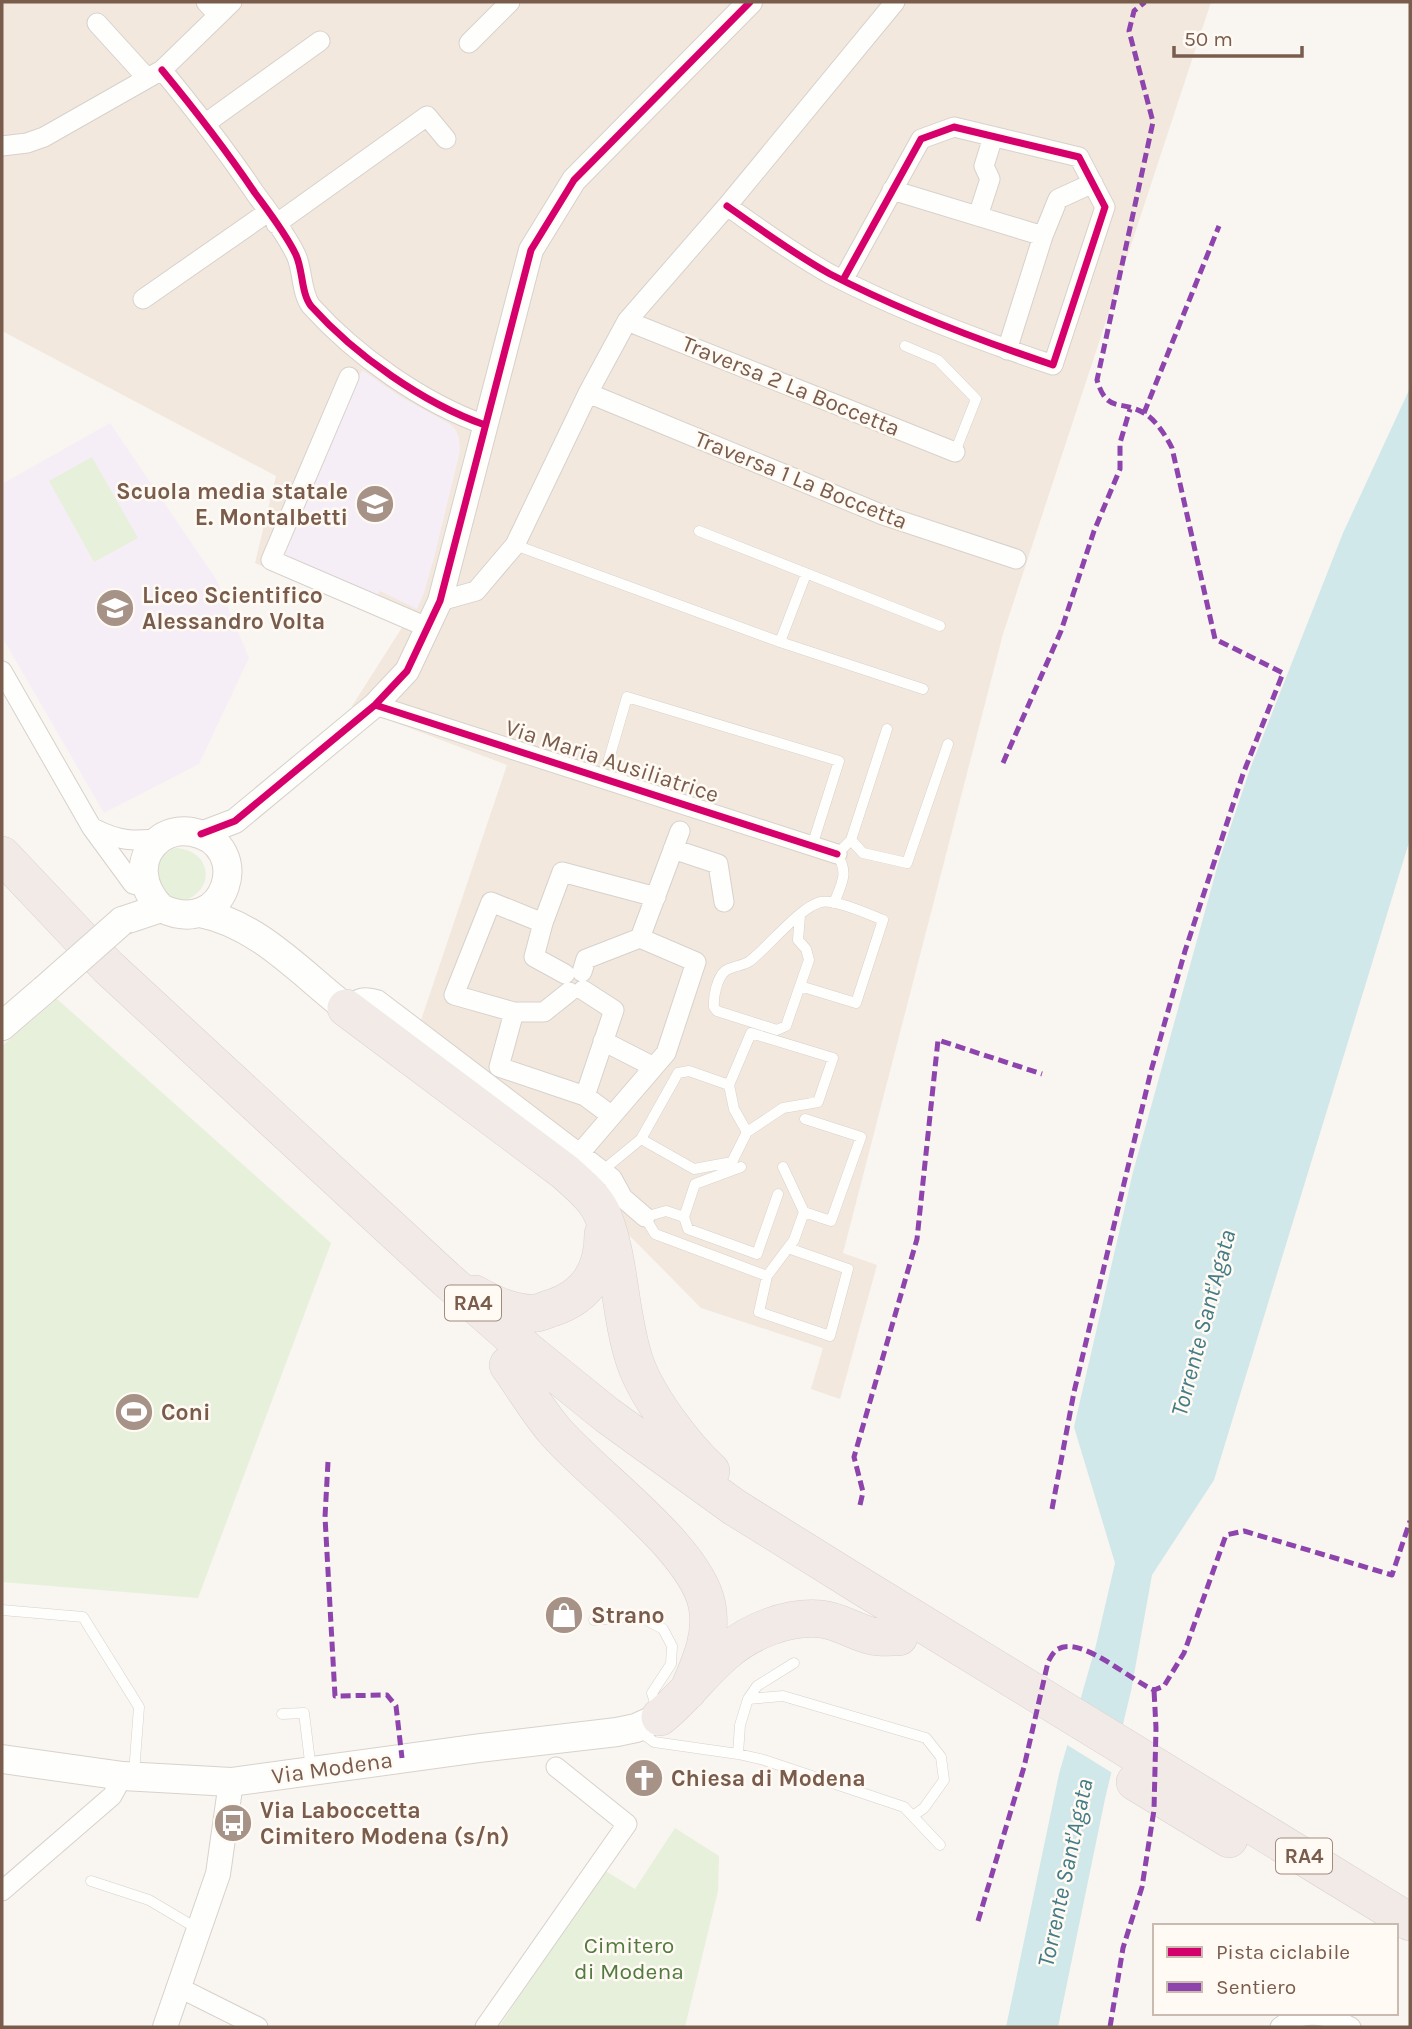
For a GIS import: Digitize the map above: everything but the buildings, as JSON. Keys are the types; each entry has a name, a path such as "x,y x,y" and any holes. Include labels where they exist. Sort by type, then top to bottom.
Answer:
{"highway":[{"name":"RA4","path":"2,855 108,967 446,1279 528,1352 607,1415 734,1507 1000,1685 1190,1801 1410,1922"},
{"name":"RA4","path":"2,888 85,977 278,1153 387,1258 508,1365 675,1495 781,1565 899,1637 1000,1685"},
{"path":"346,1008 565,1172 586,1191 603,1215 613,1255 623,1319 636,1365 661,1411 697,1458 725,1484 734,1507"},
{"path":"446,1279 501,1308 536,1313 562,1305 585,1290 595,1274 603,1253 603,1215"},
{"path":"508,1365 554,1430 655,1528 693,1572 707,1603 709,1629 704,1654 688,1691"},
{"path":"648,1722 688,1691 725,1652 773,1625 802,1619 822,1619 842,1623 873,1636 899,1637"},
{"name":"RA4","path":"1190,1801 1371,1924"}],"main road":[{"path":"174,832 201,834 219,847 225,857 228,866 226,887 211,907 200,913 187,916 173,914 153,897 143,873 145,860 162,838 174,832"},
{"path":"226,887 233,908 248,930"},
{"path":"2,1026 153,897"},
{"path":"200,913 221,917 248,930 346,1008"},
{"name":"Via Modena","path":"2,1759 129,1776 231,1782 648,1722"}],"street":[{"path":"440,601 476,591 515,545 588,393 627,321 895,2"},
{"path":"470,43 502,4"},
{"path":"201,834 235,821 375,705 407,671 440,601 531,250 574,180 742,4"},
{"path":"2,151 2,146 27,143 44,137 155,74 218,6"},
{"path":"97,23 206,123 296,256 309,303 352,345 411,389 455,414 485,425"},
{"path":"206,123 320,41"},
{"path":"143,299 427,116 446,139"},
{"path":"727,205 764,232 844,280 886,301 1007,350 1054,365 1105,207 1079,157 954,127 921,139 844,280"},
{"path":"978,216 990,179 984,166 993,137"},
{"path":"1007,350 1042,236 1058,199 1093,183"},
{"path":"892,190 1042,236"},
{"name":"Traversa 2 La Boccetta","path":"627,321 955,452"},
{"path":"349,377 271,560 429,628"},
{"name":"Traversa 1 La Boccetta","path":"588,393 883,515 1016,559"},
{"path":"2,671 92,828 133,884 153,897"},
{"name":"Via Maria Ausiliatrice","path":"375,705 812,846 844,847"},
{"path":"225,857 235,821"},
{"path":"92,828 113,839 162,838"},
{"path":"640,938 677,840 718,864 724,902"},
{"path":"585,1096 614,1010 534,957 543,923 562,872 656,897"},
{"path":"543,923 491,902 454,995 514,1012 544,1012 575,982 586,959 640,938 695,962 666,1053 580,1153"},
{"path":"346,1008 358,998 367,996 378,1000 612,1178 623,1198 645,1217"},
{"path":"514,1012 499,1067 585,1096 612,1115"},
{"path":"603,1041 654,1066"},
{"path":"485,2027 627,1824 556,1767"},
{"path":"2,1891 112,1796 129,1776"},
{"path":"165,2027 218,1874 231,1782"},
{"path":"178,1987 258,2027"},
{"path":"1280,2027 1308,2015"},
{"path":"1319,2015 1351,2027"}],"lane":[{"path":"905,346 938,360 976,399 955,452"},
{"path":"699,531 940,626"},
{"path":"515,545 780,642 922,689"},
{"path":"780,642 806,574"},
{"path":"610,759 627,697 839,761 812,846"},
{"path":"834,903 843,881 844,847 887,729"},
{"path":"844,847 907,863 948,744"},
{"path":"800,915 797,940 806,949 809,960 786,1026 777,1030 717,1011 714,1007 720,977 726,971 748,962 800,915 811,906 822,901 834,903 883,920 856,1003 800,986"},
{"path":"641,1139 694,1169 732,1162 747,1132 783,1108 818,1102 833,1058 751,1033 729,1085 734,1109 747,1132"},
{"path":"602,1171 641,1139 678,1073 689,1071 729,1085"},
{"path":"804,1212 831,1221 861,1137 805,1119"},
{"path":"741,1167 695,1184 684,1217 688,1229 757,1254 778,1194"},
{"path":"783,1167 804,1212 794,1240 788,1248 767,1276 759,1312 830,1336 848,1269 788,1248"},
{"path":"684,1217 666,1211 645,1217 654,1234 767,1276"},
{"path":"2,1610 83,1617 139,1707 129,1776"},
{"path":"594,1620 639,1616 663,1629 672,1646 671,1664 652,1693 646,1738 654,1742 764,1760 904,1807 940,1845"},
{"path":"738,1754 740,1725 748,1699 757,1686 794,1663"},
{"path":"748,1699 783,1696 926,1738 941,1757 944,1780 924,1808 913,1816"},
{"path":"282,1714 304,1713 311,1770"},
{"path":"91,1881 149,1900 198,1929"}],"shaded area":[{"path":"2,2 1211,2 1003,634 843,1253 877,1265 840,1399 811,1389 823,1348 701,1308 619,1225 412,1047 507,765 352,706 403,626 255,563 276,476 2,331"},
{"name":"Scuola media statale E. Montalbetti","path":"362,370 401,397 450,424 459,438 460,451 434,558 417,609 380,591 375,600 280,558"},
{"name":"Liceo Scientifico Alessandro Volta","path":"110,423 216,579 249,658 199,764 104,813 2,637 2,484"}],"green space":[{"path":"92,457 138,538 94,562 49,481"},
{"path":"176,848 196,855 205,870 202,887 186,900 163,896 153,868 163,855"},
{"name":"Coni","path":"57,999 331,1243 198,1598 2,1582 2,1046"},
{"name":"Cimitero di Modena","path":"675,1828 719,1856 718,1891 685,2027 499,2027 604,1870 635,1889"}],"water":[{"name":"Torrente Sant'Agata","path":"1410,388 1410,839 1214,1480 1152,1575 1131,1691 1105,1799 1058,2027 1006,2027 1059,1774 1096,1645 1115,1563 1074,1427 1133,1172 1218,864 1250,769 1343,533"}],"pier":[{"path":"1074,1705 1124,1735 1114,1774 1064,1743"}],"marked path":[{"path":"1052,1509 1074,1392 1151,1071 1185,951 1243,774 1283,673 1215,639 1172,448 1153,420 1136,409 1110,402 1105,398 1097,380 1153,122 1129,31 1134,11 1145,2"},
{"path":"1144,413 1219,226"},
{"path":"1003,763 1061,631 1094,531 1120,469 1120,443 1130,409"},
{"path":"860,1505 863,1492 854,1457 917,1239 938,1040 1042,1074"},
{"path":"328,1462 325,1517 335,1696 387,1695 396,1706 402,1758"},
{"path":"978,1921 1024,1767 1048,1662 1055,1651 1068,1646 1092,1653 1154,1690 1164,1686 1184,1653 1226,1535 1244,1531 1392,1575 1410,1521"},
{"path":"1110,2027 1123,1948 1142,1887 1154,1810 1154,1690"}],"cycle path":[{"path":"201,834 235,821 375,705 407,671 440,601 531,250 574,180 750,2"},
{"path":"162,70 222,146 282,231 296,255 305,295 311,306 348,343 392,376 438,404 485,425"},
{"path":"727,206 803,258 857,288 940,324 1053,365 1105,207 1079,157 954,127 921,139 843,280"},
{"path":"375,705 837,854"}],"place":[{"name":"Scuola media statale E. Montalbetti","path":"375,504"},
{"name":"Liceo Scientifico Alessandro Volta","path":"115,608"},
{"name":"Coni","path":"134,1412"},
{"name":"Strano","path":"564,1615"},
{"name":"Chiesa di Modena","path":"644,1778"},
{"name":"Via Laboccetta Cimitero Modena (s/n)","path":"233,1823"}]}
